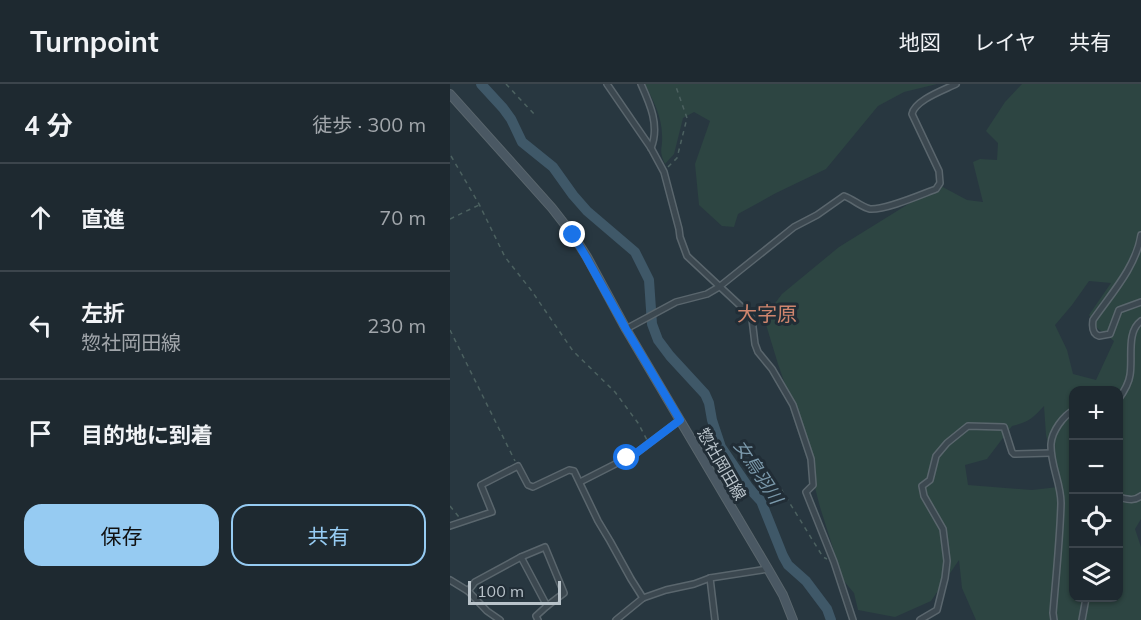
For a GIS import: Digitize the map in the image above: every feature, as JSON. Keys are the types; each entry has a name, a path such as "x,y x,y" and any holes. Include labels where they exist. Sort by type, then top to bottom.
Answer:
{"main road":[{"name":"惣社岡田線","path":"450,94 568,228 629,327 680,420 783,595 793,620"}],"street":[{"path":"607,84 651,148 664,172 687,256 752,319 758,352 772,369 793,405 811,459 813,485 806,492 834,562 853,620"},
{"path":"641,84 652,109 654,141 651,148"},
{"path":"629,327 676,302 707,294 719,287 794,227 818,215 844,196 866,208 880,208 936,189 940,183 939,171 912,114 918,104 956,84"},
{"path":"1141,235 1140,244 1130,266 1093,320 1094,333 1103,337 1110,334 1119,310 1141,302"},
{"path":"1123,392 1130,377 1132,332 1137,323 1141,321"},
{"path":"1054,620 1061,500 1051,441 1069,413"},
{"path":"580,482 635,454 680,420"},
{"path":"920,620 937,610 947,561 943,529 924,496 922,486 930,480 936,456 947,443 968,426 1004,426 1014,454 1052,453"},
{"path":"450,526 492,512 481,485 518,466 528,485 533,487 569,470 574,471 598,521 643,598"},
{"path":"1123,498 1130,500 1141,496"},
{"path":"468,591 475,582 545,547 564,593 536,616 538,620"},
{"path":"521,557 547,606"},
{"path":"616,620 643,598 666,590 694,585 710,578 768,569"},
{"path":"710,578 715,620"},
{"path":"450,580 468,591 487,611 500,620"},
{"path":"1082,620 1085,602"}],"path":[{"path":"506,84 534,114"},
{"path":"664,172 677,158 687,118 675,84"},
{"path":"451,156 479,204 505,257 573,351 615,392 638,423 649,443"},
{"path":"450,219 479,204"},
{"path":"450,330 518,466"},
{"path":"781,489 824,557 834,562"},
{"path":"450,506 463,522"}],"green space":[{"path":"645,84 937,84 904,92 878,106 826,169 738,214 734,227 722,226 699,205 695,164 710,121 694,112 683,118 674,154 665,164 661,152 662,128 657,109"},
{"path":"1022,84 1141,84 1141,519 1135,529 1141,547 1141,620 976,620 962,588 959,560 931,601 895,617 858,610 854,593 843,580 820,507 797,419 764,318 782,294 839,247 939,185 967,200 983,202 973,162 980,159 997,160 998,143 986,131 1005,102","holes":["1089,281 1111,283 1089,315 1097,328 1114,341 1096,380 1073,374 1067,350 1055,325","1044,406 1046,435 1058,487 1032,490 968,485 965,465 987,459 1012,426 1034,417"]}],"waterway":[{"name":"女鳥羽川","path":"481,84 511,119 522,142 553,167 587,211 635,252 649,280 652,324 658,340 705,394 721,447 749,488 761,501 788,565 806,581 827,609 831,620"}],"district":[{"name":"大字原","path":"767,314"}],"route":[{"path":"573,235 680,420 627,458"}]}
